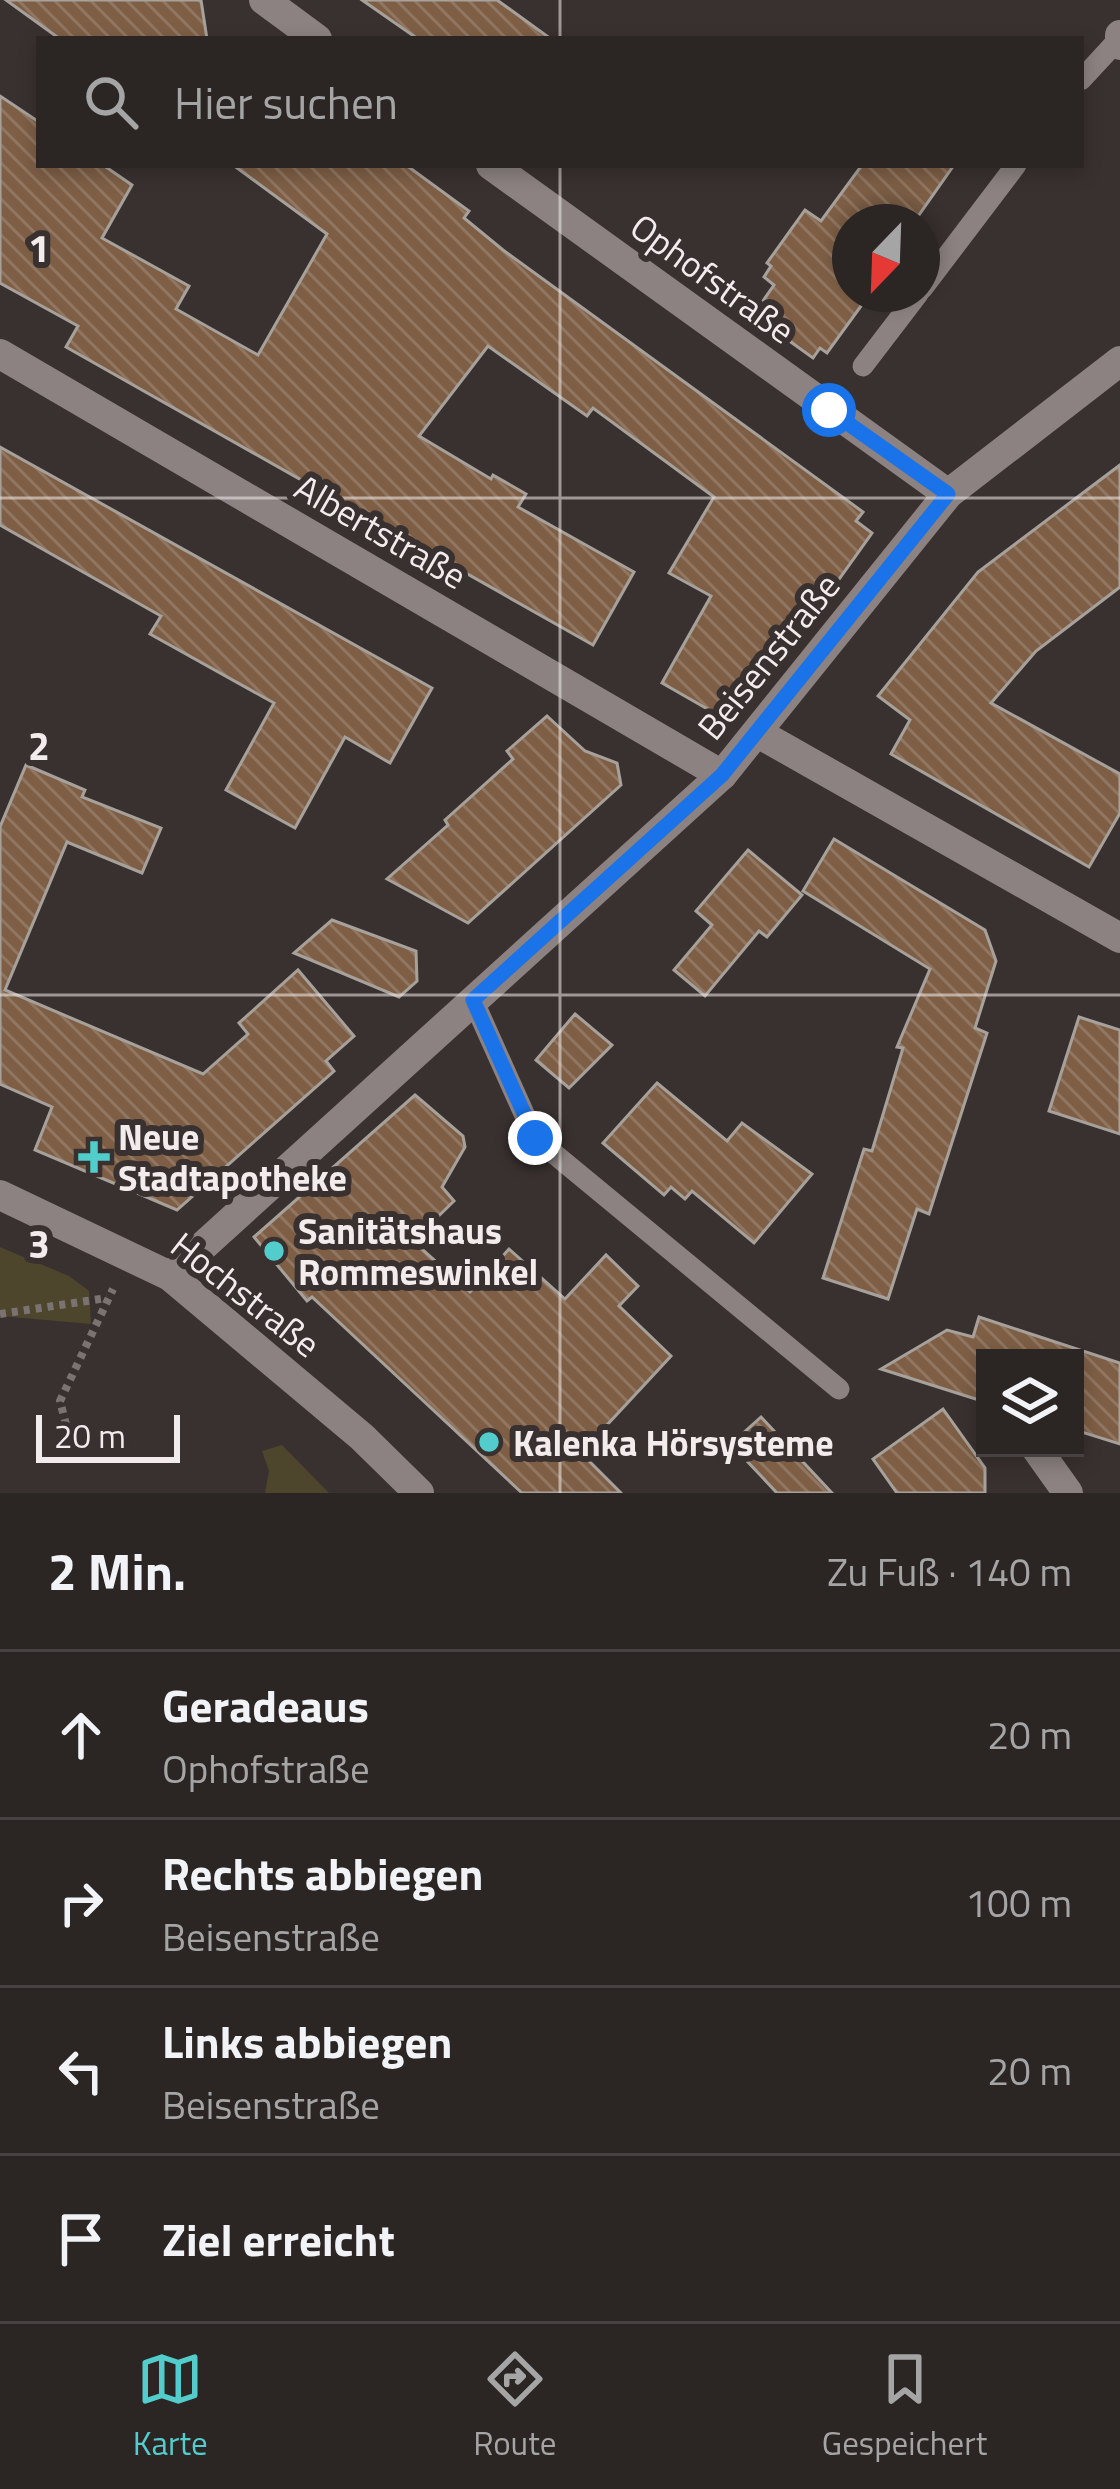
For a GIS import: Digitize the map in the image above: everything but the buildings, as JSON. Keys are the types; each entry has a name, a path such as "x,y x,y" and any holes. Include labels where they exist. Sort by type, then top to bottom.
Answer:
{"street":[{"path":"264,0 313,36"},
{"name":"Ophofstraße","path":"495,168 948,494"},
{"name":"Albertstraße","path":"0,354 722,775"},
{"name":"Beisenstraße","path":"170,1276 722,775 948,494 1120,362"},
{"path":"758,733 1120,938"},
{"name":"Hochstraße","path":"0,1196 170,1276 362,1437 419,1493"},
{"path":"1042,1457 1068,1493"}],"lane":[{"path":"1084,77 1119,40"},
{"path":"940,265 1014,168"},
{"path":"862,367 904,312"},
{"path":"473,1000 535,1138 839,1389"}],"path":[{"path":"72,1448 60,1401 130,1256"},
{"path":"0,1314 109,1298"}],"shaded area":[{"path":"0,1247 69,1276 89,1291 91,1324 0,1316"},
{"path":"282,1445 329,1493 265,1493 269,1471 262,1451"}],"place":[{"name":"Neue Stadtapotheke","path":"94,1157"},
{"name":"Sanitätshaus Rommeswinkel","path":"274,1251"},
{"name":"Kalenka Hörsysteme","path":"489,1442"}],"route":[{"path":"535,1138 473,1000 722,775 948,494 829,410"}]}
